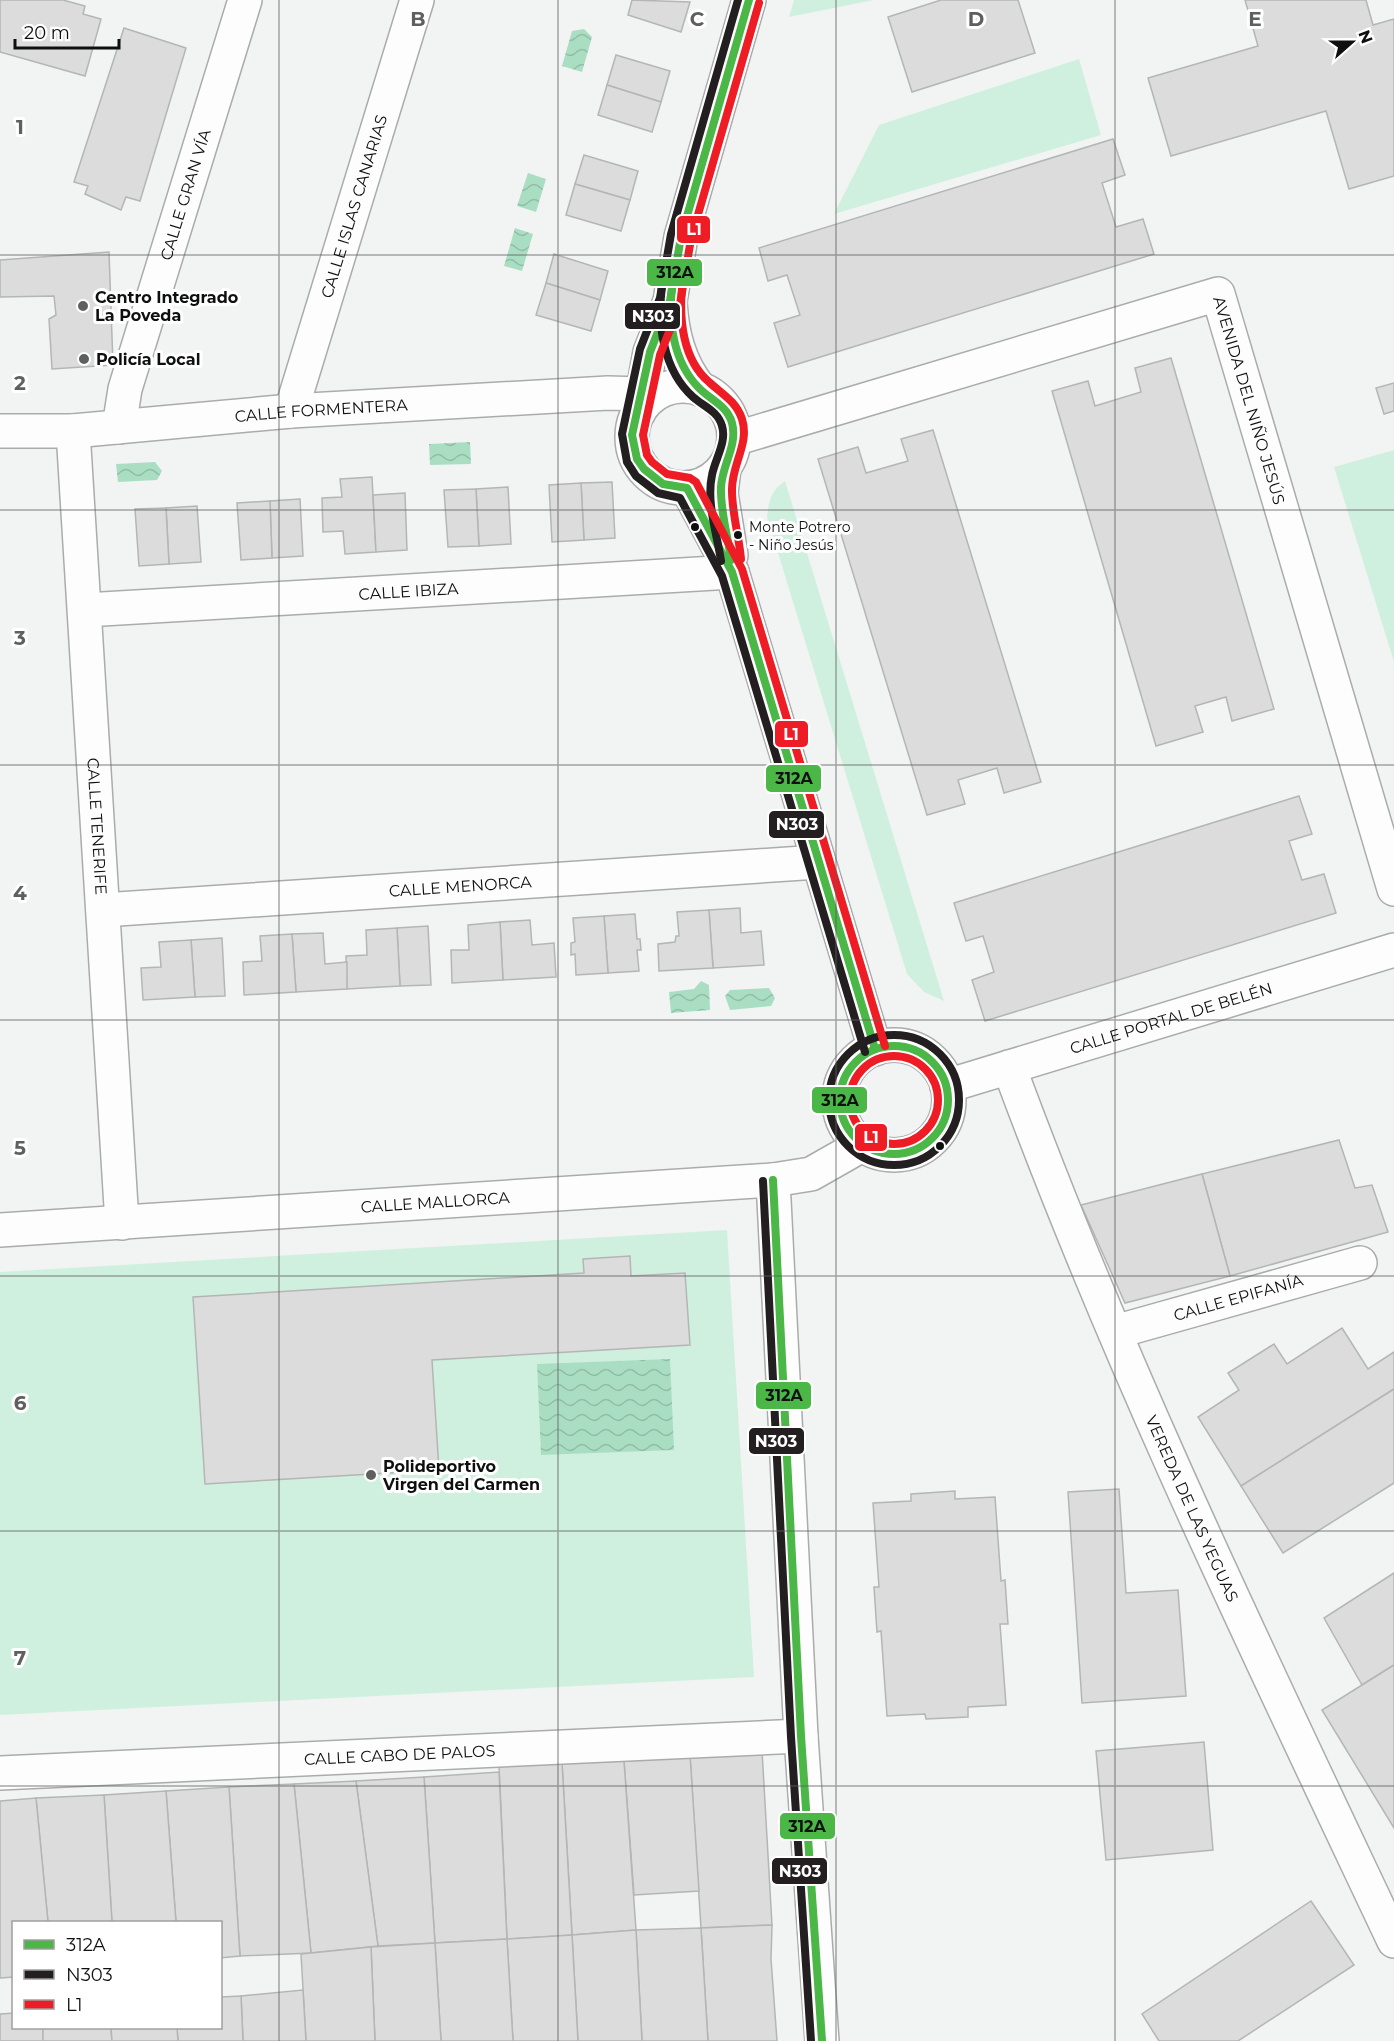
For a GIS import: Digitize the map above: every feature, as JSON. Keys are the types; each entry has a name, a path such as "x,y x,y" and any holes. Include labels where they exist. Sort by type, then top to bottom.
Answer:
{"street":[{"name":"CALLE GRAN VÍA","path":"119,427 126,389 245,0"},
{"name":"CALLE ISLAS CANARIAS","path":"291,411 417,0"},
{"path":"729,454 707,482 687,488 663,484 644,470 637,459 633,441 634,423 641,403 650,352 670,301 681,237 749,0"},
{"name":"AVENIDA DEL NIÑO JESÚS","path":"729,454 1218,294 1394,889"},
{"path":"670,301 677,350 685,368 700,389 712,396 724,408 732,423 721,494 729,534 732,572"},
{"path":"641,403 665,390 676,387 700,389"},
{"name":"CALLE FORMENTERA","path":"0,431 73,431 291,411 608,393 641,403"},
{"name":"CALLE TENERIFE","path":"73,431 122,1223"},
{"path":"687,488 732,572 875,1048"},
{"name":"CALLE IBIZA","path":"85,610 732,572"},
{"name":"CALLE MENORCA","path":"103,910 818,862"},
{"name":"CALLE PORTAL DE BELÉN","path":"947,1086 1394,950"},
{"path":"893,1046 921,1053 942,1072 947,1086 948,1112 939,1132 929,1143 915,1152 903,1155 882,1154 862,1145 846,1126 840,1096 843,1080 851,1067 875,1048 893,1046"},
{"name":"VEREDA DE LAS YEGUAS","path":"1009,1067 1115,1332 1200,1532 1394,1941"},
{"name":"CALLE MALLORCA","path":"0,1230 773,1180 811,1174 862,1145"},
{"path":"773,1180 801,1736 822,2041"},
{"name":"CALLE EPIFANÍA","path":"1115,1332 1360,1263"},
{"name":"CALLE CABO DE PALOS","path":"0,1773 801,1736"}],"shaded area":[{"path":"794,0 874,0 789,17"},
{"path":"1079,59 1101,135 834,214 879,125"},
{"path":"1394,450 1394,662 1334,467"},
{"path":"785,481 944,1001 924,992 907,974 767,517 772,496"},
{"name":"Polideportivo Virgen del Carmen","path":"727,1230 754,1677 0,1715 0,1272"}],"water":[{"path":"584,29 592,37 582,72 562,66 572,31"},
{"path":"528,173 546,179 536,212 517,206"},
{"path":"515,228 533,234 522,271 504,266"},
{"path":"470,442 471,464 430,465 429,444"},
{"path":"155,462 162,471 157,480 118,482 116,464"},
{"path":"701,981 709,985 710,1010 671,1013 669,992 694,989"},
{"path":"769,988 775,998 771,1006 730,1010 725,996 730,990"},
{"path":"670,1359 674,1450 541,1455 537,1364"}],"building":[{"path":"0,0 63,0 85,6 83,14 101,19 85,76 0,52"},
{"path":"632,0 690,2 681,32 628,15"},
{"path":"941,0 1018,0 1035,53 912,92 888,17"},
{"path":"1245,0 1366,0 1373,25 1394,19 1394,176 1349,189 1326,111 1171,156 1148,78 1258,46"},
{"path":"124,28 186,48 140,201 126,197 121,210 85,194 88,186 74,182"},
{"path":"616,55 670,71 661,102 607,85"},
{"path":"607,85 661,102 652,132 598,115"},
{"path":"1113,139 1125,175 1102,183 1116,227 1143,219 1154,254 788,367 774,323 800,315 787,275 768,281 759,248"},
{"path":"584,155 638,171 630,200 575,184"},
{"path":"575,184 630,200 621,231 566,215"},
{"name":"Centro Integrado La Poveda","path":"109,252 113,365 52,369 49,319 56,315 54,296 0,297 0,260"},
{"path":"554,254 608,271 600,300 546,283"},
{"path":"546,283 600,300 591,331 536,315"},
{"path":"1171,358 1274,709 1232,721 1226,697 1195,706 1203,732 1156,746 1052,391 1088,381 1095,406 1141,392 1135,368"},
{"path":"1394,383 1394,411 1384,414 1376,388"},
{"path":"933,430 1041,782 1004,793 997,768 958,780 965,804 927,815 818,459 858,447 866,473 908,461 901,439"},
{"path":"372,477 376,552 345,554 343,531 323,532 322,498 342,497 340,479"},
{"path":"612,482 615,538 584,540 581,483"},
{"path":"581,483 584,540 552,542 549,485"},
{"path":"508,487 511,544 479,546 476,489"},
{"path":"476,489 479,546 448,547 444,490"},
{"path":"405,493 407,550 376,552 373,495"},
{"path":"300,499 303,556 272,558 270,501"},
{"path":"270,501 272,558 241,560 237,503"},
{"path":"197,506 201,562 169,564 166,508"},
{"path":"166,508 169,564 139,566 135,509"},
{"path":"1299,796 1312,834 1289,841 1302,880 1324,874 1336,913 985,1021 972,980 994,972 983,936 966,941 954,903"},
{"path":"740,908 741,933 761,931 764,965 713,968 709,910"},
{"path":"709,910 713,968 659,971 658,944 675,942 676,936 679,936 677,912"},
{"path":"635,914 637,939 640,939 641,950 637,950 639,971 608,973 604,916"},
{"path":"604,916 608,973 576,975 575,954 571,955 571,943 575,942 573,918"},
{"path":"530,920 532,945 554,943 556,977 503,980 500,922"},
{"path":"500,922 503,980 452,983 451,950 469,950 468,925"},
{"path":"428,926 431,985 400,986 397,928"},
{"path":"397,928 400,986 347,989 346,956 367,955 366,930"},
{"path":"323,933 325,964 347,962 347,989 296,992 292,934"},
{"path":"292,934 296,992 244,995 243,962 262,961 260,936"},
{"path":"222,938 225,996 195,997 191,940"},
{"path":"191,940 195,997 143,1000 141,968 161,967 159,942"},
{"path":"1339,1140 1355,1188 1372,1185 1388,1232 1230,1276 1202,1174"},
{"path":"1202,1174 1230,1276 1125,1303 1081,1205"},
{"path":"630,1256 631,1276 685,1273 690,1345 432,1360 439,1470 205,1484 193,1297 584,1273 583,1259"},
{"path":"1342,1328 1368,1369 1394,1352 1394,1389 1241,1486 1198,1417 1239,1390 1228,1373 1274,1344 1287,1364"},
{"path":"1394,1389 1394,1483 1283,1553 1241,1486"},
{"path":"1119,1489 1126,1593 1178,1590 1186,1696 1082,1703 1068,1492"},
{"path":"955,1491 955,1499 995,1497 1001,1581 1005,1580 1008,1624 1000,1624 1006,1705 968,1707 968,1717 926,1719 925,1714 887,1716 881,1631 877,1632 874,1587 879,1587 873,1503 911,1501 911,1494"},
{"path":"1394,1573 1394,1665 1362,1685 1324,1618"},
{"path":"1394,1665 1394,1828 1322,1710"},
{"path":"1204,1742 1213,1850 1106,1860 1096,1751"},
{"path":"762,1750 772,1925 701,1928 690,1755"},
{"path":"690,1755 699,1891 634,1895 624,1761"},
{"path":"624,1761 636,1930 572,1935 562,1763"},
{"path":"562,1763 572,1935 507,1939 499,1765"},
{"path":"499,1772 507,1939 435,1943 424,1777"},
{"path":"424,1777 435,1943 378,1946 356,1781"},
{"path":"356,1781 378,1946 311,1953 294,1784"},
{"path":"294,1784 311,1953 240,1956 229,1787"},
{"path":"229,1787 240,1956 222,1958 222,1921 176,1921 166,1791"},
{"path":"166,1791 176,1921 112,1921 104,1795"},
{"path":"104,1795 112,1921 48,1921 36,1798"},
{"path":"36,1798 48,1921 12,1921 12,1977 0,1978 0,1801"},
{"path":"1311,1901 1354,1965 1238,2041 1159,2041 1142,2014"},
{"path":"772,1925 771,1959 777,2041 708,2041 701,1928"},
{"path":"701,1928 708,2041 642,2041 636,1930"},
{"path":"636,1930 642,2041 578,2041 572,1935"},
{"path":"572,1935 578,2041 513,2041 507,1939"},
{"path":"507,1939 513,2041 441,2041 435,1943"},
{"path":"435,1943 441,2041 375,2041 371,1947"},
{"path":"371,1947 375,2041 306,2041 301,1954"},
{"path":"303,1990 306,2041 243,2041 241,1996"},
{"path":"241,1996 243,2041 178,2041 177,2029 222,2029 222,1997"},
{"path":"12,2013 12,2029 43,2029 43,2041 0,2041 0,2014"},
{"path":"43,2029 111,2029 112,2041 43,2041"},
{"path":"111,2029 177,2029 178,2041 112,2041"}],"transit line":[{"name":"N303","path":"738,0 671,234 660,298 640,349 622,434 627,462 636,476 658,493 680,498 722,576 865,1052"},
{"name":"312A","path":"749,0 681,237 670,301 650,352 632,435 637,459 644,469 663,484 687,488 732,572 875,1049"},
{"name":"L1","path":"759,3 691,239 680,304 660,355 643,435 647,455 652,462 667,474 690,478 696,482 742,569 885,1046"},
{"name":"N303","path":"662,286 662,331 669,360 683,386 714,413 722,426 723,438 710,486 721,561"},
{"name":"312A","path":"672,287 672,327 683,365 698,387 718,403 730,417 732,423 733,439 721,487 731,560"},
{"name":"L1","path":"682,288 682,326 693,363 700,373 732,403 742,419 744,428 742,446 732,481 733,508 741,559"},
{"name":"N303","path":"894,1035 919,1040 940,1054 954,1075 959,1100 954,1125 940,1146 919,1160 894,1165 869,1160 848,1146 834,1125 829,1100 834,1075 848,1054 869,1040 894,1035"},
{"name":"312A","path":"894,1046 915,1050 933,1061 944,1079 948,1100 944,1121 933,1139 915,1150 894,1154 873,1150 855,1139 844,1121 840,1100 844,1079 855,1061 873,1050 894,1046"},
{"name":"L1","path":"894,1056 911,1059 925,1069 935,1083 938,1100 935,1117 925,1131 911,1141 894,1144 877,1141 863,1131 853,1117 850,1100 853,1083 863,1069 877,1059 894,1056"},
{"name":"312A","path":"773,1180 801,1736 822,2041"},
{"name":"N303","path":"763,1181 791,1737 811,2041"}],"place":[{"name":"Centro Integrado La Poveda","path":"83,306"},
{"name":"Policía Local","path":"84,359"},
{"name":"Monte Potrero - Niño Jesús","path":"738,535"},
{"name":"Polideportivo Virgen del Carmen","path":"371,1475"}]}
